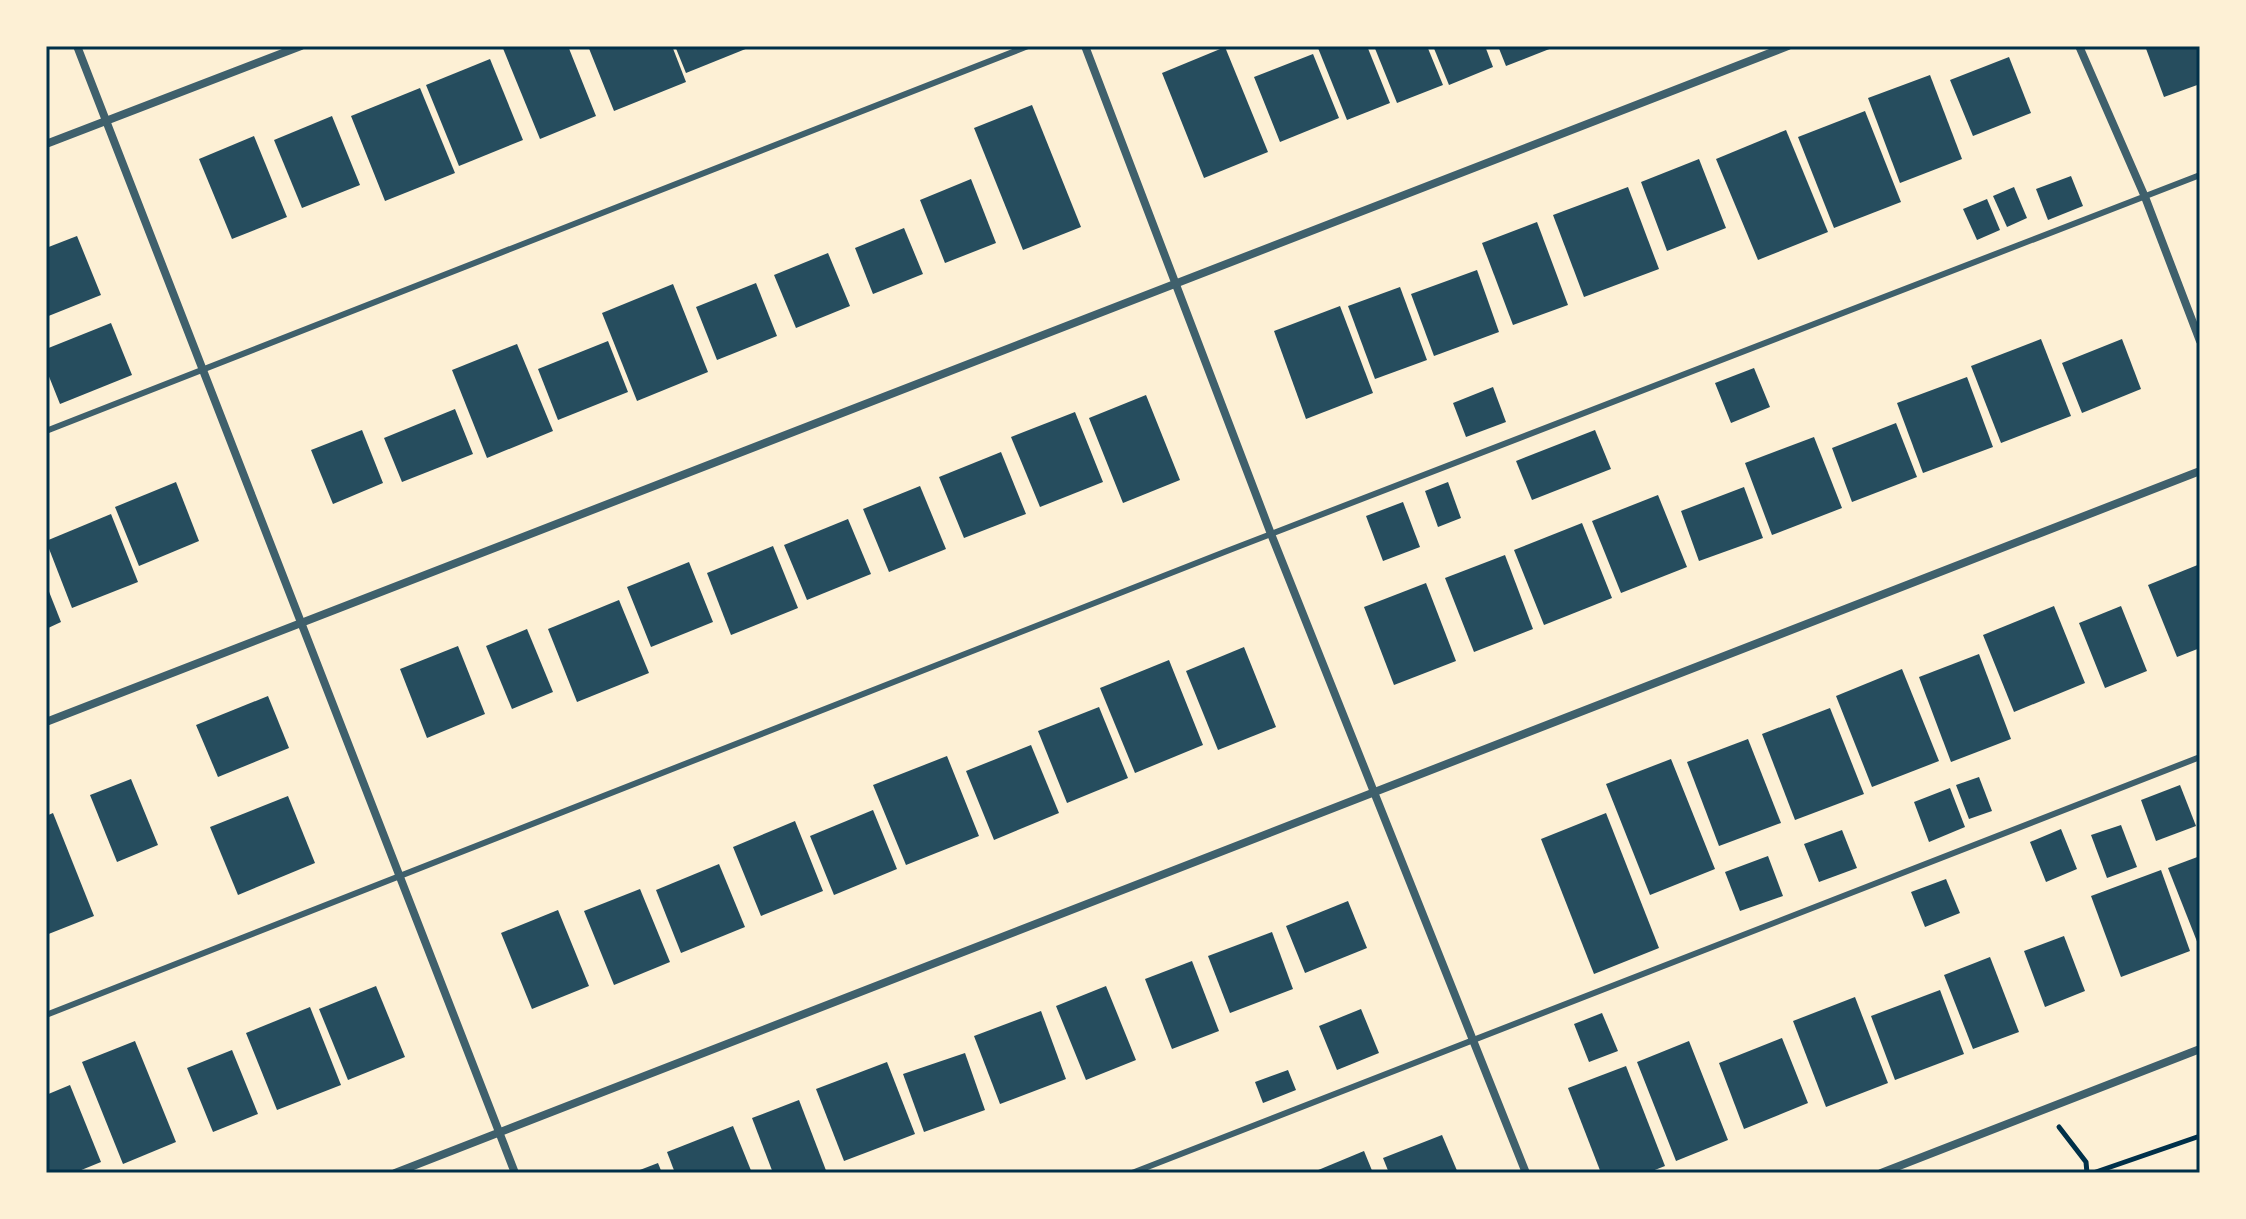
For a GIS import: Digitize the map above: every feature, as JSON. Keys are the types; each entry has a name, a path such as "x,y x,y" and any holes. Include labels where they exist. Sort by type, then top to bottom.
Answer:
{"street":[{"path":"77,46 515,1173"},
{"path":"46,144 301,46"},
{"path":"1085,46 1271,534 1526,1173"},
{"path":"46,722 1788,46"},
{"path":"2079,46 2145,197 2200,341"},
{"path":"395,1173 2200,471"},
{"path":"1881,1173 2200,1049"}],"lane":[{"path":"46,431 1028,46"},
{"path":"46,1015 1271,534 2200,175"},
{"path":"1132,1173 2200,757"}],"path":[{"path":"2045,1109 2086,1162 2090,1173 2200,1136"}],"building":[{"path":"502,46 568,46 596,116 540,139"},
{"path":"588,46 672,46 686,82 614,111"},
{"path":"675,46 753,46 686,73"},
{"path":"1367,46 1390,103 1347,120 1318,48"},
{"path":"1374,46 1427,46 1443,85 1397,103"},
{"path":"1433,46 1485,46 1493,67 1449,85"},
{"path":"1498,46 1557,46 1506,66"},
{"path":"2145,46 2200,46 2200,84 2164,97"},
{"path":"1225,47 1268,152 1204,178 1162,73"},
{"path":"1313,54 1339,118 1280,142 1254,77"},
{"path":"2009,57 2031,113 1973,136 1950,80"},
{"path":"490,59 523,140 459,166 426,85"},
{"path":"1930,75 1962,159 1900,183 1868,98"},
{"path":"420,88 455,173 385,201 351,116"},
{"path":"1032,105 1081,227 1023,250 974,128"},
{"path":"1865,111 1901,202 1834,228 1798,137"},
{"path":"332,116 360,185 302,208 274,140"},
{"path":"1786,130 1828,232 1758,260 1716,159"},
{"path":"254,136 287,217 232,239 199,159"},
{"path":"1699,159 1726,228 1667,251 1641,182"},
{"path":"2071,176 2083,206 2048,220 2036,189"},
{"path":"971,179 996,243 945,263 920,200"},
{"path":"1628,187 1659,269 1584,297 1553,215"},
{"path":"2014,187 2027,218 2007,227 1993,196"},
{"path":"1987,199 2000,230 1977,240 1963,209"},
{"path":"1537,222 1568,305 1513,325 1482,243"},
{"path":"904,228 923,274 873,294 855,248"},
{"path":"77,236 101,295 46,317 46,248"},
{"path":"828,253 850,306 796,328 774,275"},
{"path":"1477,270 1499,332 1434,356 1411,294"},
{"path":"756,283 777,336 717,360 696,307"},
{"path":"673,284 708,372 637,401 602,313"},
{"path":"1400,287 1427,360 1375,379 1348,306"},
{"path":"1340,306 1373,393 1306,419 1274,331"},
{"path":"111,323 132,375 60,404 46,369 46,349"},
{"path":"2041,339 2071,416 2001,443 1971,366"},
{"path":"2122,339 2141,389 2082,413 2062,363"},
{"path":"608,341 628,392 558,420 538,369"},
{"path":"517,344 553,431 487,458 452,370"},
{"path":"1754,368 1770,407 1731,423 1715,383"},
{"path":"1967,377 1993,447 1923,473 1897,403"},
{"path":"1493,387 1506,422 1466,437 1453,403"},
{"path":"1146,395 1180,480 1123,503 1089,418"},
{"path":"455,409 473,454 402,482 384,438"},
{"path":"1075,412 1103,482 1040,507 1011,437"},
{"path":"1896,423 1917,477 1852,502 1832,448"},
{"path":"362,430 383,483 333,504 311,450"},
{"path":"1595,430 1611,469 1532,500 1516,461"},
{"path":"1814,437 1842,508 1772,535 1745,463"},
{"path":"1001,452 1026,514 964,538 939,477"},
{"path":"176,482 199,541 139,566 115,507"},
{"path":"1448,482 1461,518 1438,527 1425,491"},
{"path":"920,486 946,549 889,572 863,509"},
{"path":"1744,487 1763,538 1699,561 1681,511"},
{"path":"1658,495 1687,567 1621,593 1592,521"},
{"path":"1403,502 1420,547 1383,561 1366,516"},
{"path":"111,514 138,582 72,608 46,541"},
{"path":"848,519 871,574 807,600 784,545"},
{"path":"1582,523 1612,598 1544,625 1514,550"},
{"path":"773,546 798,608 731,635 707,573"},
{"path":"1505,555 1533,629 1474,652 1445,578"},
{"path":"689,562 713,622 651,647 627,587"},
{"path":"2200,564 2200,648 2177,657 2148,585"},
{"path":"1426,583 1456,661 1394,685 1364,607"},
{"path":"46,584 61,622 46,629"},
{"path":"619,600 649,673 577,702 548,629"},
{"path":"2054,606 2085,683 2014,712 1983,635"},
{"path":"2121,606 2147,671 2105,688 2079,623"},
{"path":"527,629 553,692 512,709 486,646"},
{"path":"458,646 485,714 427,738 400,669"},
{"path":"1244,647 1276,727 1218,750 1186,671"},
{"path":"1979,654 2011,739 1951,762 1919,677"},
{"path":"1169,660 1203,745 1135,773 1100,688"},
{"path":"1902,669 1939,761 1872,787 1836,696"},
{"path":"268,696 289,748 218,777 196,725"},
{"path":"1099,707 1128,778 1067,803 1038,731"},
{"path":"1830,708 1864,794 1795,820 1762,734"},
{"path":"1748,739 1781,823 1719,846 1687,762"},
{"path":"1031,745 1059,813 994,840 966,771"},
{"path":"947,756 979,836 906,865 873,785"},
{"path":"1671,759 1715,869 1650,895 1606,784"},
{"path":"1979,777 1992,811 1969,819 1956,785"},
{"path":"131,779 158,845 117,862 90,795"},
{"path":"2180,785 2196,826 2156,841 2141,800"},
{"path":"1950,788 1965,827 1929,842 1914,802"},
{"path":"288,796 315,863 238,895 210,827"},
{"path":"873,810 897,869 834,895 810,836"},
{"path":"53,813 94,916 46,935 46,816"},
{"path":"1606,813 1659,948 1594,974 1541,839"},
{"path":"795,821 823,891 761,916 733,847"},
{"path":"2121,825 2137,867 2107,878 2091,835"},
{"path":"2061,829 2077,869 2046,882 2030,842"},
{"path":"1842,830 1857,868 1819,882 1804,844"},
{"path":"1768,856 1783,896 1740,911 1725,872"},
{"path":"2200,856 2200,949 2168,868"},
{"path":"719,864 745,927 681,953 656,890"},
{"path":"2161,870 2190,951 2121,977 2091,896"},
{"path":"1946,879 1960,913 1925,927 1911,892"},
{"path":"640,889 670,962 614,985 584,911"},
{"path":"1348,901 1367,948 1305,973 1286,926"},
{"path":"558,910 589,986 532,1009 501,933"},
{"path":"1272,932 1293,989 1230,1013 1208,956"},
{"path":"2064,936 2085,991 2045,1007 2024,951"},
{"path":"1990,957 2019,1032 1973,1049 1944,975"},
{"path":"1192,961 1219,1031 1172,1049 1145,979"},
{"path":"376,986 405,1057 348,1080 319,1009"},
{"path":"1106,986 1136,1060 1086,1080 1056,1006"},
{"path":"1940,990 1964,1054 1895,1080 1871,1016"},
{"path":"1855,997 1888,1083 1826,1107 1793,1021"},
{"path":"310,1007 341,1085 277,1110 246,1033"},
{"path":"1361,1009 1379,1053 1337,1070 1319,1026"},
{"path":"1041,1011 1066,1079 1000,1104 974,1036"},
{"path":"1602,1013 1618,1051 1589,1062 1574,1024"},
{"path":"1782,1038 1808,1103 1744,1129 1719,1063"},
{"path":"135,1041 176,1142 123,1164 82,1062"},
{"path":"1689,1041 1728,1140 1676,1161 1637,1062"},
{"path":"232,1050 258,1114 213,1132 187,1068"},
{"path":"965,1053 985,1110 924,1132 903,1074"},
{"path":"887,1062 915,1134 844,1161 816,1089"},
{"path":"1626,1066 1665,1166 1647,1173 1601,1173 1568,1088"},
{"path":"1288,1070 1296,1090 1263,1103 1255,1082"},
{"path":"70,1085 101,1162 74,1173 46,1173 46,1095"},
{"path":"799,1100 827,1173 773,1173 752,1118"},
{"path":"733,1126 752,1173 675,1173 667,1152"},
{"path":"1442,1135 1458,1173 1389,1173 1383,1158"},
{"path":"1364,1151 1373,1173 1311,1173"},
{"path":"658,1163 662,1173 632,1173"}]}
